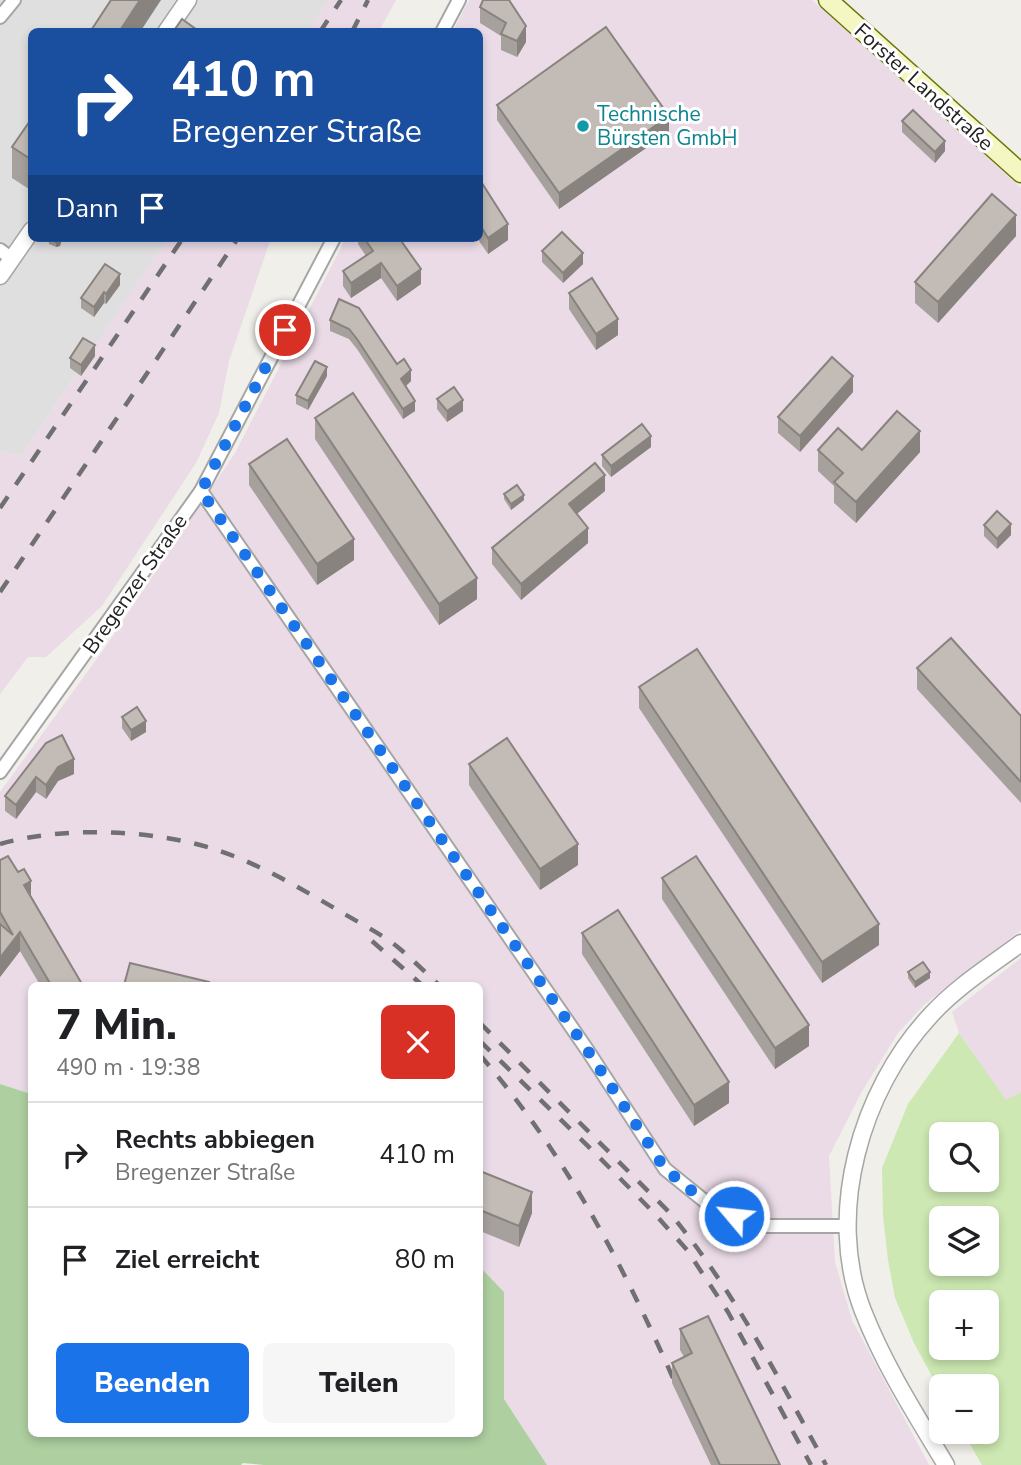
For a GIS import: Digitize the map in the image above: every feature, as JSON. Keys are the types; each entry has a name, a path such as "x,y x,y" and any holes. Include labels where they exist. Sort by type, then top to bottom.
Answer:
{"main road":[{"name":"Forster Landstraße","path":"828,0 1021,173"}],"street":[{"path":"0,17 15,0"},
{"path":"169,28 188,0"},
{"path":"444,28 459,0"},
{"path":"0,276 6,254 28,234"},
{"name":"Bregenzer Straße","path":"0,772 201,491 332,242"},
{"path":"201,491 588,1051 665,1169 707,1203 734,1216 768,1226 848,1226"},
{"path":"946,1465 898,1383 863,1310 851,1267 848,1226 856,1156 879,1087 902,1050 929,1017 954,993 1021,943"}],"shaded area":[{"path":"0,0 329,0 310,28 28,28 28,242 165,242 21,456 0,451"},
{"path":"329,0 396,0 381,28 310,28"},
{"path":"469,0 812,0 1021,188 1021,930 925,1004 898,1033 861,1093 829,1156 835,1262 852,1320 929,1465 547,1465 504,1399 504,1292 483,1270 483,982 28,982 28,1093 0,1084 0,792 104,649 235,453 344,242 483,242 483,28 455,28"},
{"path":"165,242 270,242 229,361 219,413 196,463 102,606 46,657 28,657 0,694 0,451 21,456"},
{"path":"1021,958 1021,1092 1006,1101 959,1033 952,1012"}],"green space":[{"path":"959,1033 1006,1100 1021,1092 1021,1465 982,1465 970,1444 999,1444 999,1374 931,1374 914,1343 895,1298 888,1260 882,1168 908,1104"},
{"path":"0,1084 28,1093 28,1437 483,1437 483,1270 504,1292 504,1399 547,1465 243,1463 0,1465"}],"building":[{"path":"111,0 140,0 122,28 93,28"},
{"path":"483,0 509,0 526,26 517,41 501,34 506,23 480,7"},
{"path":"182,19 194,28 176,28"},
{"name":"Technische Bürsten GmbH","path":"606,27 669,116 559,193 497,105"},
{"path":"913,110 945,141 935,152 902,121"},
{"path":"28,124 28,157 12,147"},
{"path":"483,185 508,224 488,238 483,230"},
{"path":"992,194 1016,215 938,302 915,282"},
{"path":"562,232 583,253 563,273 542,251"},
{"path":"367,242 402,242 421,269 397,286 381,263 351,283 343,271 373,251"},
{"path":"105,264 120,274 94,307 81,298"},
{"path":"592,278 618,319 596,334 569,293"},
{"path":"339,299 359,308 397,364 404,359 411,370 401,379 415,401 403,409 349,329 330,320"},
{"path":"83,338 95,345 81,365 70,358"},
{"path":"832,357 853,376 800,436 778,417"},
{"path":"315,361 327,367 308,401 296,395"},
{"path":"454,387 463,400 447,411 437,399"},
{"path":"353,393 477,578 439,604 315,418"},
{"path":"897,411 920,431 856,502 834,482 843,473 818,450 838,428 862,450"},
{"path":"642,424 651,436 611,466 602,455"},
{"path":"287,439 354,539 317,564 249,464"},
{"path":"595,463 605,475 569,504 588,528 521,584 492,548"},
{"path":"517,485 524,495 511,504 504,494"},
{"path":"997,511 1011,524 997,539 984,525"},
{"path":"951,638 1021,716 1021,782 917,668"},
{"path":"697,649 879,924 822,962 639,687"},
{"path":"137,707 146,721 131,730 122,717"},
{"path":"62,735 74,759 58,767 46,785 36,777 16,805 5,796 46,743"},
{"path":"507,738 578,844 540,869 469,764"},
{"path":"8,856 18,872 24,869 31,881 24,885 81,982 49,982 20,932 0,958 0,924 13,935 0,912 0,860"},
{"path":"696,856 809,1025 775,1048 662,878"},
{"path":"618,910 729,1082 694,1105 582,933"},
{"path":"923,962 930,972 915,982 908,972"},
{"path":"130,963 209,982 125,982"},
{"path":"483,1172 532,1192 519,1226 483,1211"},
{"path":"708,1316 780,1465 720,1465 672,1363 692,1353 680,1329"}],"railway":[{"path":"323,28 341,0"},
{"path":"354,28 368,0"},
{"path":"0,508 180,242"},
{"path":"0,592 235,242"},
{"path":"0,844 52,834 108,832 165,838 217,850 278,876 377,933 400,949 436,982"},
{"path":"372,941 419,982"},
{"path":"483,1026 669,1212 692,1241 754,1334 826,1465"},
{"path":"483,1044 597,1155 687,1250 728,1312 811,1465"},
{"path":"483,1059 539,1131 588,1209 632,1291 673,1378"}],"place":[{"name":"Technische Bürsten GmbH","path":"583,126"}],"route":[{"path":"285,330 201,491 588,1051 665,1169 707,1203 734,1216"}]}
